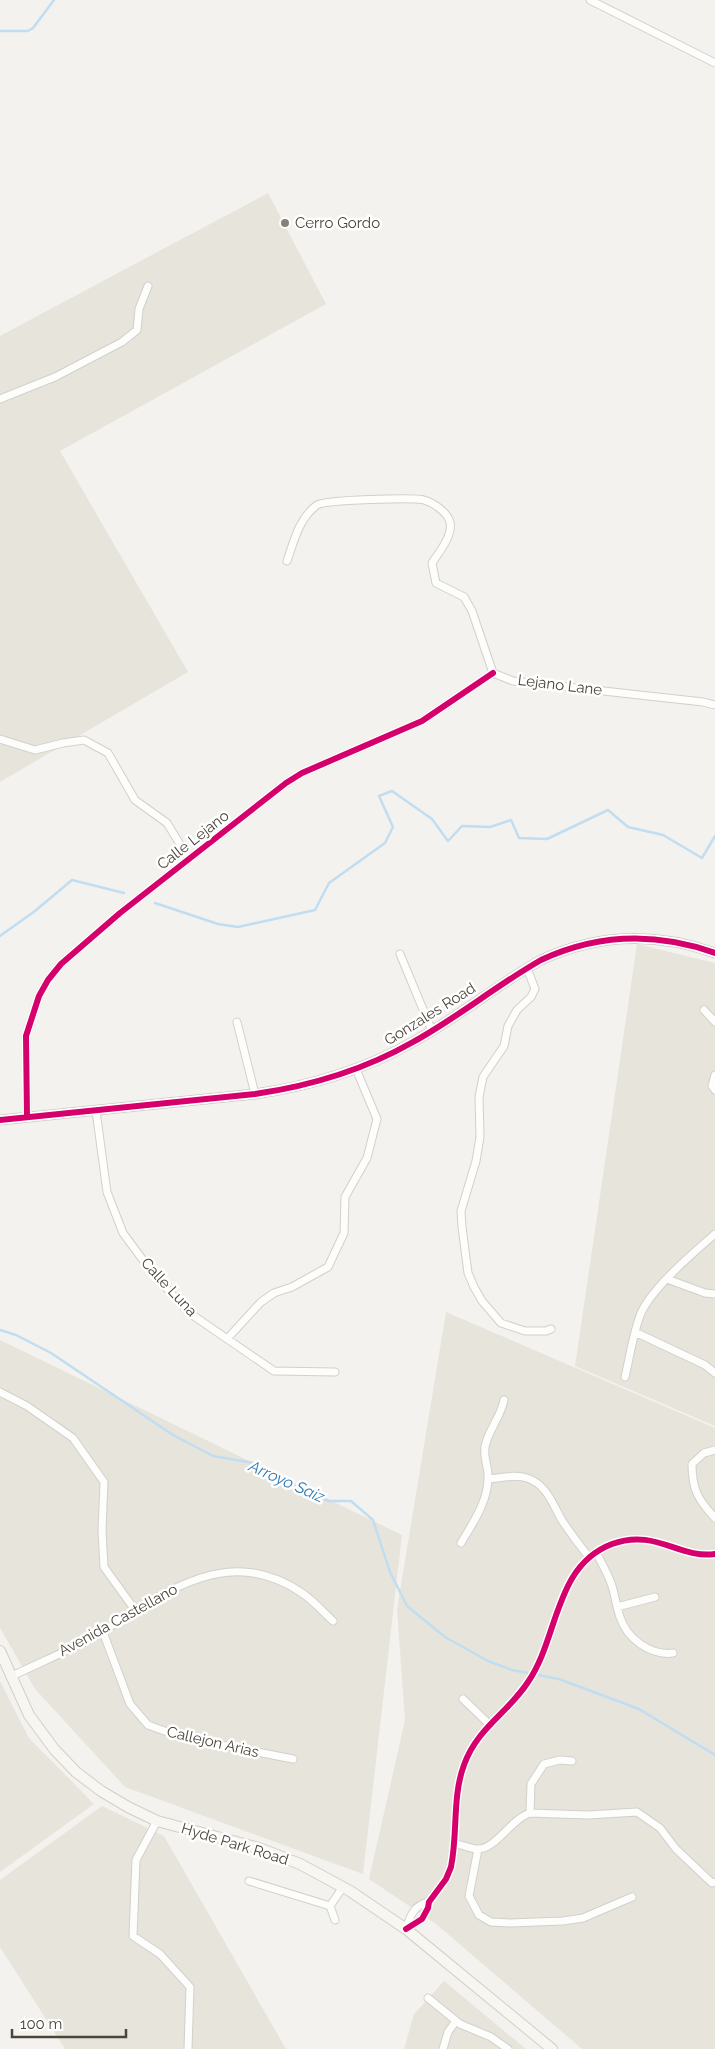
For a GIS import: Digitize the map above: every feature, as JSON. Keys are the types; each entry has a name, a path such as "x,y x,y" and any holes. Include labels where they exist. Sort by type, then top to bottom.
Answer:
{"main road":[{"name":"Hyde Park Road","path":"0,1651 10,1677 29,1715 54,1749 76,1772 121,1803 156,1821 259,1848 300,1864 343,1887 406,1929 552,2049"}],"street":[{"path":"590,0 715,63"},
{"path":"0,399 55,377 122,342 137,330 139,309 148,286"},
{"path":"286,561 302,520 318,503 341,500 424,500 447,513 450,523 448,536 432,563 436,583 464,597 472,611 493,673"},
{"name":"Lejano Lane","path":"493,673 513,681 703,702 715,705"},
{"name":"Calle Lejano","path":"27,1117 26,1036 39,996 48,980 68,957 258,804 302,772 422,721 493,673"},
{"path":"0,739 34,750 84,740 108,753 135,800 167,823 189,859"},
{"name":"Gonzales Road","path":"0,1120 96,1112 255,1094 286,1090 321,1081 356,1069 395,1052 432,1031 527,968 572,947 618,939 664,939 688,944 715,953"},
{"path":"400,954 432,1031"},
{"path":"527,968 535,989 517,1010 508,1026 504,1046 483,1077 479,1097 480,1137 476,1161 461,1211 462,1227 468,1273 482,1301 501,1323 526,1331 546,1331 551,1329"},
{"path":"704,1010 715,1022"},
{"path":"237,1022 255,1094"},
{"path":"227,1340 261,1302 274,1292 292,1287 328,1267 344,1233 345,1197 367,1158 377,1119 356,1069"},
{"path":"715,1075 712,1086 715,1090"},
{"name":"Calle Luna","path":"96,1112 107,1192 123,1233 150,1271 188,1312 274,1370 335,1372"},
{"path":"625,1377 641,1313 650,1298 667,1279 715,1234"},
{"path":"667,1279 715,1294"},
{"path":"635,1332 705,1365 715,1373"},
{"path":"0,1392 27,1406 72,1438 104,1482 102,1531 104,1567 135,1610"},
{"path":"461,1543 481,1506 488,1480 485,1447 504,1400"},
{"path":"715,1450 704,1453 692,1464 692,1480 698,1498 715,1518"},
{"path":"488,1480 516,1476 537,1483 545,1490 565,1524 589,1557"},
{"path":"406,1929 422,1919 429,1902 449,1873 454,1844 458,1789 463,1769 473,1745 489,1724 519,1695 530,1679 540,1660 570,1581 580,1566 596,1552 618,1542 642,1539 657,1541 702,1555 715,1554"},
{"path":"596,1552 610,1581 625,1628 637,1641 654,1652 673,1653"},
{"name":"Avenida Castellano","path":"10,1677 103,1632 135,1610 178,1585 214,1573 244,1572 274,1578 303,1593 333,1621"},
{"path":"617,1607 655,1597"},
{"name":"Callejon Arias","path":"103,1632 130,1704 148,1725 181,1737 294,1759"},
{"path":"463,1699 489,1724"},
{"path":"530,1813 531,1784 544,1764 560,1760 572,1762"},
{"path":"454,1844 478,1849 490,1844 521,1816 530,1813 588,1815 638,1812 660,1828 676,1848 712,1883 715,1882"},
{"path":"156,1821 136,1860 134,1936 160,1954 190,1987 188,2049"},
{"path":"478,1849 469,1896 479,1915 491,1922 563,1921 583,1918 632,1897"},
{"path":"250,1881 330,1906 336,1920"},
{"path":"330,1906 343,1887"},
{"path":"406,1929 415,1909 429,1902"},
{"path":"428,1998 456,2021 471,2030 490,2037 508,2049"},
{"path":"442,2049 448,2032 456,2021"}],"shaded area":[{"path":"268,193 326,304 60,451 188,672 0,782 0,336"},
{"path":"637,944 715,963 715,1426 575,1366"},
{"path":"446,1312 715,1428 715,2049 582,2049 436,1924 369,1879 405,1720 397,1609"},
{"path":"0,1340 402,1535 363,1874 125,1787 35,1689 0,1628"},
{"path":"0,1681 29,1738 94,1804 0,1872"},
{"path":"102,1806 164,1836 286,2049 65,2049 0,1947 0,1880"},
{"path":"444,1981 526,2049 404,2049 414,2014"}],"waterway":[{"path":"0,31 28,31 33,28 54,0"},
{"path":"155,903 218,924 238,927 315,910 329,883 385,843 393,827 379,796 392,791 432,819 448,841 462,826 490,827 511,820 519,838 547,839 608,810 628,827 663,835 702,858 715,836"},
{"path":"0,936 35,911 72,880 124,893"},
{"name":"Arroyo Saiz","path":"0,1330 16,1335 51,1353 173,1435 213,1456 254,1463 300,1489 329,1501 351,1501 373,1520 390,1572 407,1606 445,1637 488,1661 512,1670 559,1679 639,1709 715,1755"}],"cycle path":[{"path":"27,1117 26,1036 39,996 48,980 61,964 120,913 286,783 302,773 422,721 493,673"},
{"path":"0,1120 255,1094 276,1091 336,1076 375,1061 413,1042 541,960 584,945 606,940 649,939 671,941 715,953"},
{"path":"406,1929 422,1919 429,1902 446,1879 451,1867 460,1777 470,1752 485,1731 528,1682 546,1645 568,1585 579,1569 593,1554 612,1544 627,1540 654,1541 690,1552 715,1554"}],"place":[{"name":"Cerro Gordo","path":"285,223"}]}
